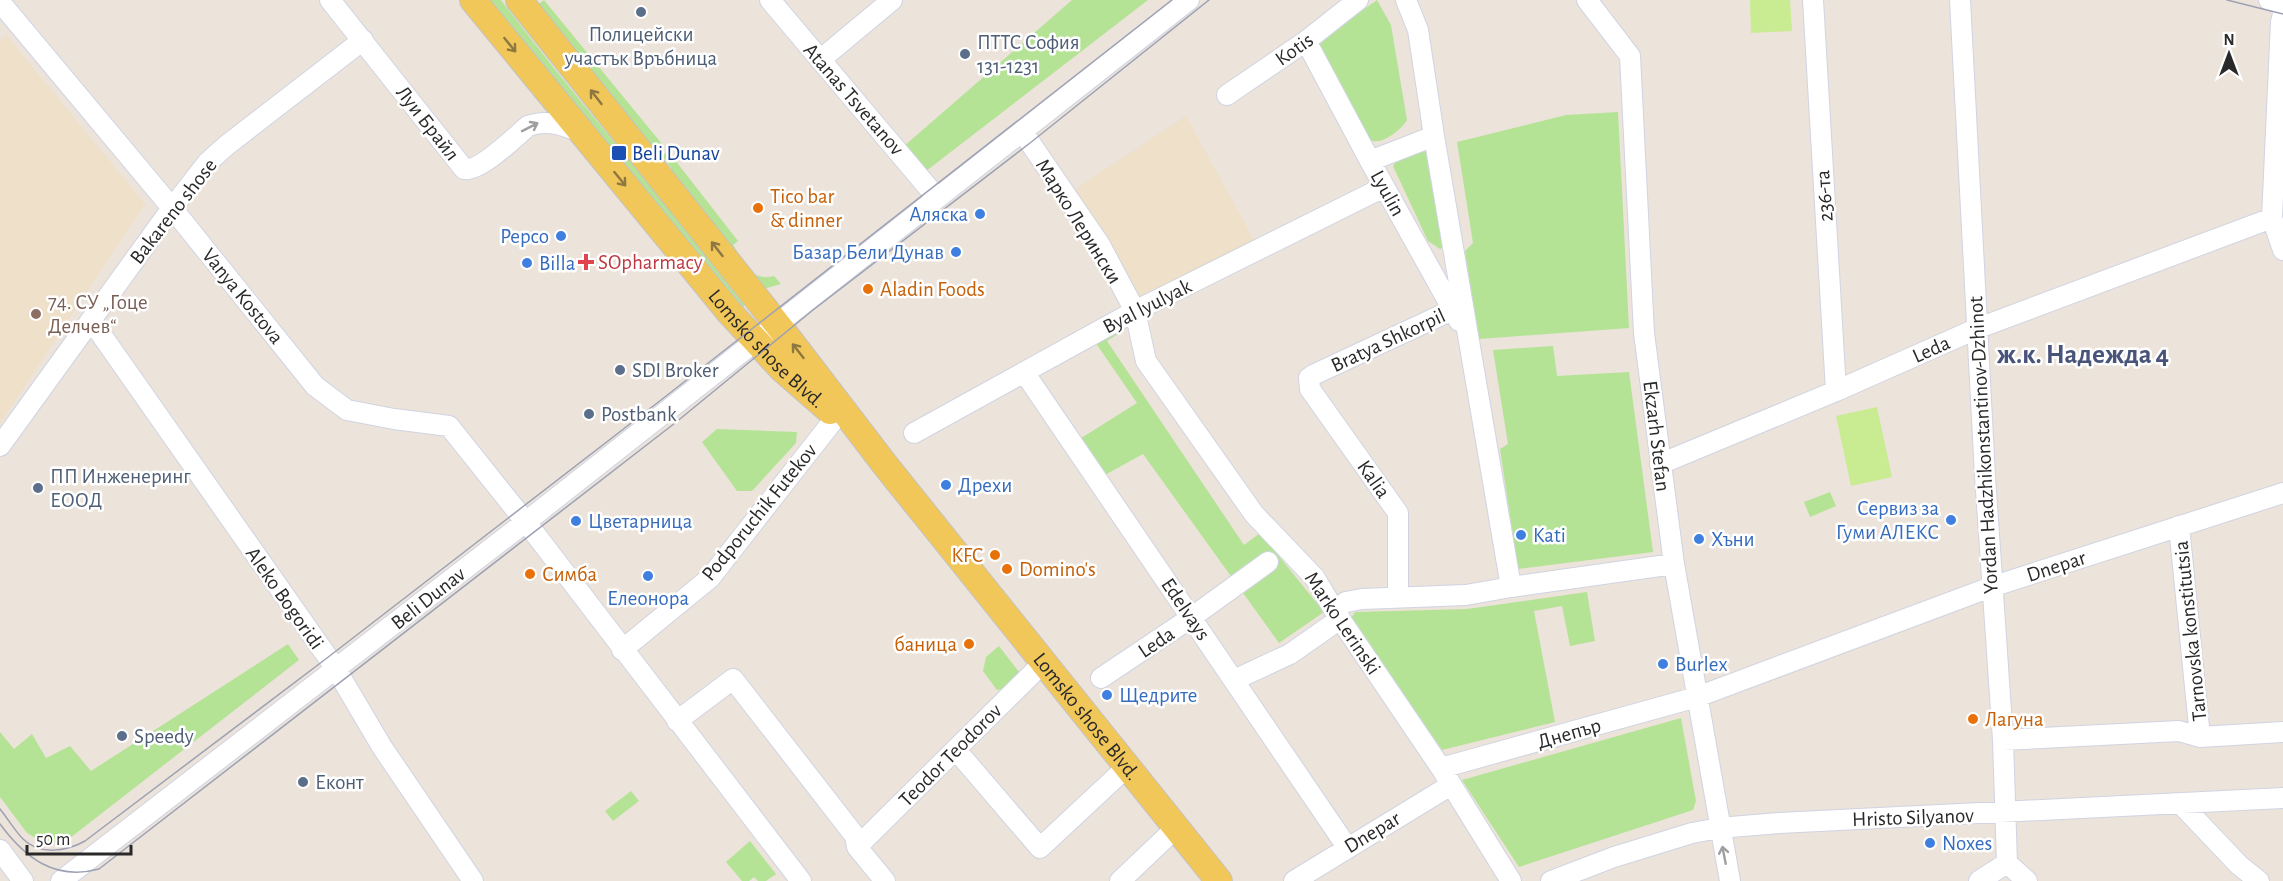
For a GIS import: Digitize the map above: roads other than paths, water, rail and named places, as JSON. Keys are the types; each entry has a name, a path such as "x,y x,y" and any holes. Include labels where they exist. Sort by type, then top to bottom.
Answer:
{"main road":[{"name":"Lomsko shose Blvd.","path":"473,0 730,313 782,369 886,466"},
{"name":"Lomsko shose Blvd.","path":"519,0 886,466 1219,881"}],"street":[{"name":"Луи Брайл","path":"330,0 464,169 471,169 486,160 528,126 535,123 550,122 582,133"},
{"name":"Atanas Tsvetanov","path":"770,0 937,198"},
{"path":"820,60 892,0"},
{"name":"Beli Dunav","path":"62,881 526,522 1189,0"},
{"name":"Kotis","path":"1227,95 1306,41 1358,0"},
{"path":"1406,0 1418,30 1459,307 1470,345 1511,587"},
{"name":"Ekzarh Stefan","path":"1587,0 1630,56 1644,333 1674,564 1730,881"},
{"name":"236-та","path":"1813,0 1836,391"},
{"name":"Yordan Hadzhikonstantinov-Dzhinot","path":"1960,0 1976,329 1991,587 2003,740 2007,863"},
{"path":"2269,0 2283,4"},
{"name":"Vanya Kostova","path":"0,2 172,208 315,386 347,410 449,426 526,522 801,881"},
{"path":"2283,14 2272,218 2283,250"},
{"name":"Bakareno shose","path":"0,446 172,208 208,162 363,40"},
{"name":"Lyulin","path":"1306,41 1384,187 1459,307"},
{"name":"Марко Лерински","path":"1022,131 1100,245 1135,311"},
{"path":"1370,161 1434,136"},
{"name":"Byal lyulyak","path":"914,433 1135,311 1384,187"},
{"name":"Leda","path":"1660,464 1836,391 1976,329 2272,218"},
{"name":"Bratya Shkorpil","path":"1313,375 1459,307"},
{"name":"Marko Lerinski","path":"1135,311 1146,361 1254,514 1315,578 1337,615 1441,768 1511,881"},
{"name":"Aleko Bogoridi","path":"91,321 336,669 388,756 473,881"},
{"name":"Edelvays","path":"1024,372 1347,847"},
{"name":"Kalia","path":"1313,375 1309,378 1310,389 1398,513 1398,598"},
{"name":"Podporuchik Futekov","path":"622,650 710,578 836,417"},
{"name":"Dnepar","path":"1697,697 1991,587 2283,493"},
{"name":"Tarnovska konstitutsia","path":"2180,526 2200,737"},
{"name":"Leda","path":"1101,678 1192,617 1268,562"},
{"path":"1234,680 1290,654 1337,615 1346,602 1466,595 1674,564"},
{"name":"Teodor Teodorov","path":"857,848 1044,662"},
{"path":"677,721 733,679 855,836 857,848 885,881"},
{"name":"Днепър","path":"1441,768 1697,697"},
{"path":"2003,740 2179,731 2200,737 2283,732"},
{"path":"956,750 1040,848 1128,766"},
{"name":"Dnepar","path":"1294,881 1451,785"},
{"name":"Hristo Silyanov","path":"1551,881 1614,857 1692,833 1719,828 1779,823 2283,798"},
{"path":"2181,804 2239,865 2259,881"},
{"path":"1120,881 1177,826"},
{"path":"0,850 23,881"},
{"path":"1979,881 2007,863 2027,881"}],"tram line":[{"path":"0,809 23,839 37,848 62,849 85,841 327,658 661,400 1172,0"},
{"path":"0,824 20,847 42,864 68,872 99,869 675,423 813,310 1030,143 1209,0"},
{"path":"2227,0 2283,14"}],"place":[{"name":"Полицейски участък Връбница","path":"641,12"},
{"name":"ПТТС София 131-1231","path":"965,54"},
{"name":"Beli Dunav","path":"619,153"},
{"name":"Tico bar & dinner","path":"758,208"},
{"name":"Аляска","path":"980,214"},
{"name":"Pepco","path":"561,236"},
{"name":"Базар Бели Дунав","path":"956,252"},
{"name":"SOpharmacy","path":"586,262"},
{"name":"Billa","path":"527,263"},
{"name":"Aladin Foods","path":"868,289"},
{"name":"74. СУ „Гоце Делчев“","path":"36,314"},
{"name":"SDI Broker","path":"620,370"},
{"name":"Postbank","path":"589,414"},
{"name":"Дрехи","path":"946,485"},
{"name":"ПП Инженеринг ЕООД","path":"38,488"},
{"name":"Сервиз за Гуми АЛЕКС","path":"1951,520"},
{"name":"Цветарница","path":"576,521"},
{"name":"Kati","path":"1521,535"},
{"name":"Хъни","path":"1699,539"},
{"name":"KFC","path":"995,555"},
{"name":"Domino's","path":"1007,569"},
{"name":"Симба","path":"530,574"},
{"name":"Елеонора","path":"648,576"},
{"name":"баница","path":"969,644"},
{"name":"Burlex","path":"1663,664"},
{"name":"Щедрите","path":"1107,695"},
{"name":"Лагуна","path":"1973,719"},
{"name":"Speedy","path":"122,736"},
{"name":"Еконт","path":"303,782"},
{"name":"Noxes","path":"1930,843"}],"district":[{"name":"ж.к. Надежда 4","path":"2083,354"}]}
